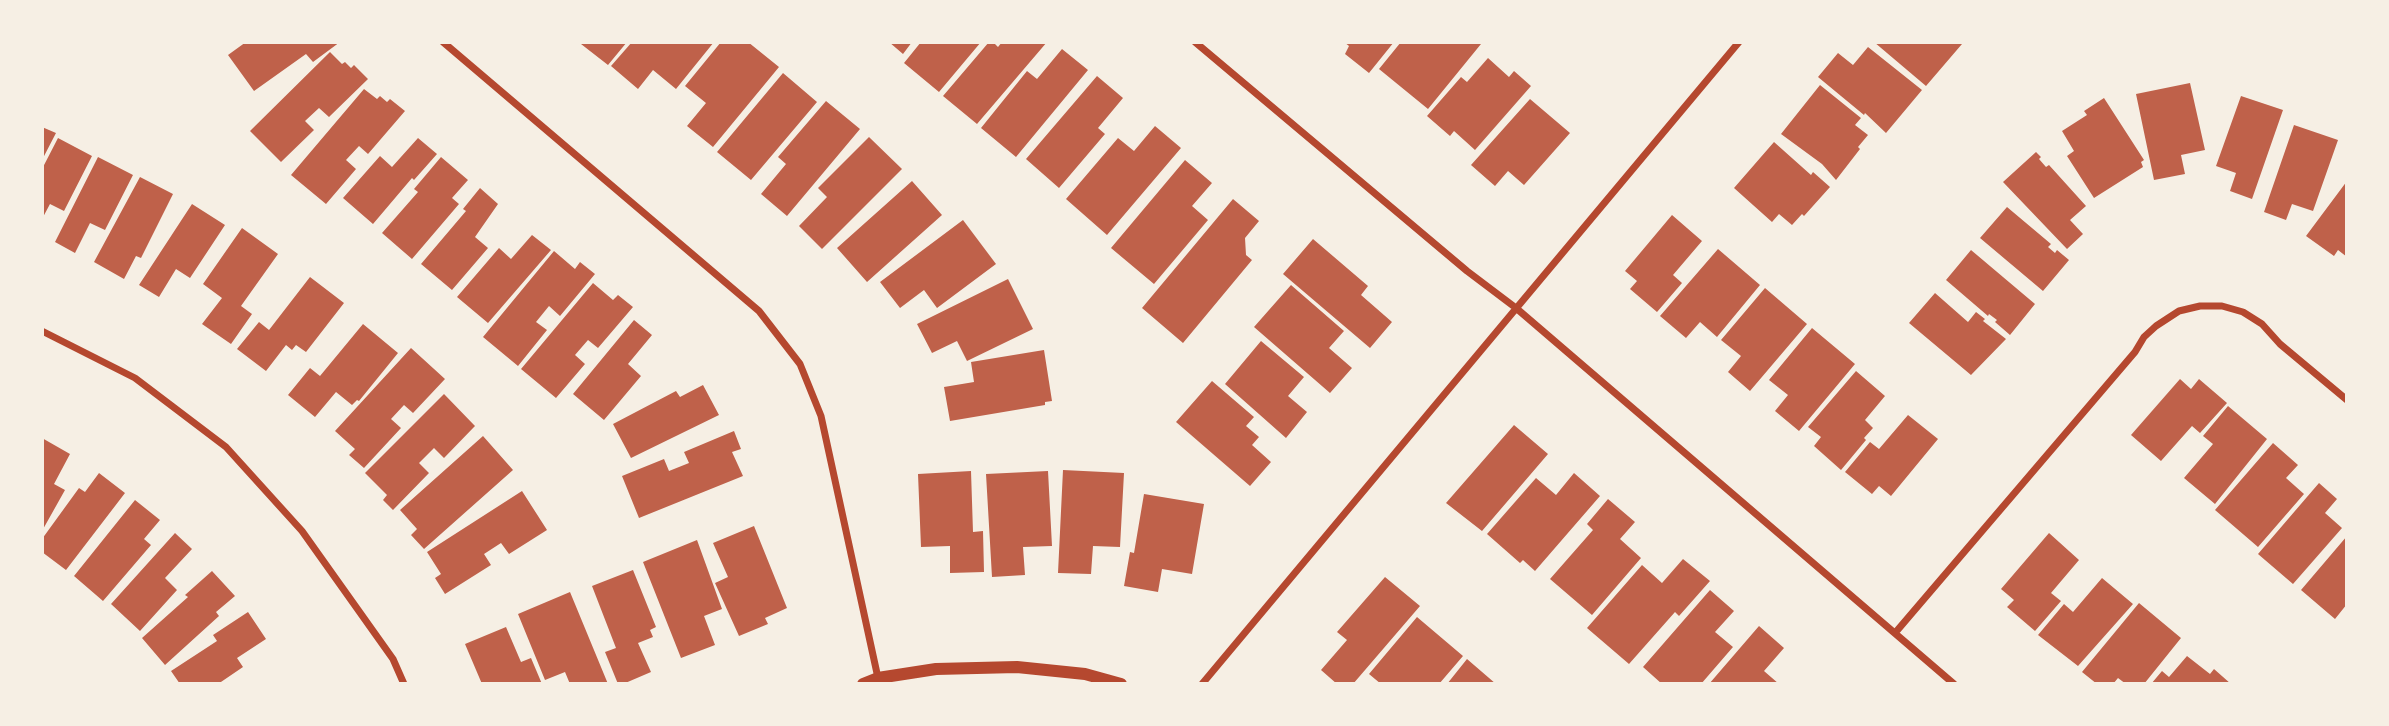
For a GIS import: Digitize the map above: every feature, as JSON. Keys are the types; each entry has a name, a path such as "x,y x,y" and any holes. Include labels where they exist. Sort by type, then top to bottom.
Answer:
{"street":[{"path":"443,42 759,311 800,364 821,416 878,678"},
{"path":"1195,42 1467,271 1516,308 1954,684"},
{"path":"1202,684 1739,42"},
{"path":"1895,634 2135,352 2144,337 2155,326 2179,311 2200,306 2222,306 2243,312 2262,324 2280,344 2347,400"},
{"path":"42,331 135,378 226,447 302,531 393,659 404,684"},
{"path":"863,684 878,678 936,669 1017,667 1085,674 1121,684"}],"building":[{"path":"246,42 340,42 313,62 306,54 254,91 228,55"},
{"path":"627,42 608,65 581,44"},
{"path":"632,42 714,42 676,89 653,70 638,89 611,66"},
{"path":"721,42 748,42 779,67 713,147 687,126 706,103 685,86"},
{"path":"889,42 912,42 903,54"},
{"path":"921,42 981,42 939,92 904,63"},
{"path":"989,42 998,47 1002,42 1047,42 977,124 943,96"},
{"path":"1344,42 1394,42 1369,73 1345,54 1349,46"},
{"path":"1401,42 1481,44 1428,109 1379,69"},
{"path":"1874,42 1960,42 1962,44 1926,86"},
{"path":"1868,47 1922,90 1886,133 1818,77 1838,53 1853,65"},
{"path":"1062,49 1088,70 1016,157 981,128 1027,71 1037,79"},
{"path":"330,52 342,64 345,62 351,68 354,65 368,79 329,117 319,108 305,121 314,130 281,162 250,131"},
{"path":"1488,58 1509,77 1514,71 1531,86 1475,150 1454,131 1450,136 1427,116 1461,77 1467,82"},
{"path":"783,73 817,102 751,180 717,152"},
{"path":"1097,76 1123,98 1098,128 1105,134 1059,188 1026,159"},
{"path":"2190,83 2205,150 2181,155 2185,174 2154,180 2136,94"},
{"path":"1820,85 1861,118 1855,125 1868,135 1836,180 1822,164 1781,134"},
{"path":"364,89 377,99 380,96 387,102 390,99 405,111 368,154 359,146 346,160 356,169 326,204 291,175"},
{"path":"2241,96 2283,110 2252,199 2230,191 2236,173 2216,166"},
{"path":"2104,98 2144,160 2141,162 2143,167 2094,198 2067,156 2074,151 2062,131 2087,115 2084,111"},
{"path":"1530,99 1570,133 1524,185 1508,171 1495,186 1471,165"},
{"path":"826,101 860,129 787,216 761,194 786,164 778,157"},
{"path":"2294,125 2338,140 2313,211 2292,204 2286,220 2264,212"},
{"path":"1155,126 1181,148 1107,235 1066,199 1118,138 1134,151"},
{"path":"42,127 56,133 42,160"},
{"path":"869,137 902,169 822,249 799,226 827,197 818,188"},
{"path":"58,138 92,156 64,211 50,204 42,219 42,169"},
{"path":"418,138 437,154 414,180 412,178 373,224 343,198 380,156 392,167"},
{"path":"1774,142 1811,175 1813,172 1830,187 1804,216 1802,214 1792,225 1779,214 1772,222 1734,188"},
{"path":"2036,152 2046,167 2049,165 2086,206 2070,220 2083,234 2067,249 2003,182"},
{"path":"98,157 133,175 105,230 90,223 75,253 55,242"},
{"path":"441,157 468,180 452,198 459,204 412,259 382,233 418,192 414,189"},
{"path":"1185,160 1212,183 1192,206 1208,220 1154,284 1111,248"},
{"path":"140,177 173,194 141,258 136,256 124,279 94,262"},
{"path":"912,181 942,215 867,282 837,248"},
{"path":"2347,181 2347,257 2338,250 2334,256 2306,236"},
{"path":"480,188 498,204 475,237 488,248 452,290 421,264 466,211 463,209"},
{"path":"1233,199 1259,221 1245,238 1246,255 1252,260 1183,343 1142,308"},
{"path":"192,204 225,225 190,278 176,269 159,297 139,285"},
{"path":"2007,207 2051,244 2048,247 2055,253 2057,250 2069,260 2043,291 1980,238"},
{"path":"1672,215 1702,241 1673,275 1682,283 1657,312 1630,289 1637,281 1625,271"},
{"path":"963,220 996,264 937,308 924,290 900,308 880,282"},
{"path":"242,228 278,254 241,306 252,314 231,344 202,324 222,298 203,284"},
{"path":"532,235 551,250 488,323 457,297 499,248 511,259"},
{"path":"1313,239 1368,286 1361,295 1392,322 1370,348 1283,274"},
{"path":"1718,249 1760,285 1717,337 1700,322 1686,338 1660,316"},
{"path":"1971,250 2035,304 2010,335 1995,322 1997,320 1989,314 1988,316 1946,280"},
{"path":"554,251 575,269 580,262 595,274 560,316 549,306 536,322 547,330 518,366 483,337"},
{"path":"310,277 344,303 306,352 296,345 292,350 286,345 266,371 237,349 259,322 269,330"},
{"path":"1008,279 1033,329 967,361 957,341 932,353 917,324"},
{"path":"593,283 613,300 618,295 633,307 598,348 588,340 575,355 585,364 556,398 521,369"},
{"path":"1291,285 1344,331 1329,348 1352,368 1330,393 1254,327"},
{"path":"1765,288 1807,324 1750,391 1728,372 1741,356 1721,340"},
{"path":"1935,293 1968,322 1976,312 2006,339 1971,375 1909,323"},
{"path":"634,320 652,335 628,364 641,376 604,420 573,394"},
{"path":"363,324 398,353 359,401 352,405 336,392 315,417 288,395 310,368 320,376"},
{"path":"1812,328 1855,364 1799,431 1775,411 1788,395 1769,380"},
{"path":"1261,341 1304,377 1288,396 1307,412 1286,438 1225,384"},
{"path":"411,348 445,379 413,413 404,405 391,419 401,428 364,468 349,455 355,449 335,431"},
{"path":"1044,350 1052,401 1045,402 1045,405 950,421 944,387 974,382 971,362"},
{"path":"1856,371 1885,396 1865,420 1873,428 1864,438 1866,440 1841,470 1814,446 1821,437 1808,427"},
{"path":"2180,379 2191,389 2199,379 2227,403 2200,433 2192,426 2161,461 2131,435"},
{"path":"1212,381 1254,417 1246,426 1259,437 1252,445 1271,462 1250,486 1176,422"},
{"path":"703,385 719,415 631,458 613,424 676,391 680,397"},
{"path":"444,394 475,426 444,458 434,448 419,463 429,473 393,510 383,500 387,495 365,473"},
{"path":"2228,406 2267,439 2215,504 2184,478 2213,444 2203,436"},
{"path":"1908,415 1938,439 1891,496 1879,486 1872,494 1845,472 1870,442 1879,449"},
{"path":"1514,425 1548,454 1482,531 1446,503"},
{"path":"734,431 741,449 732,452 743,476 639,518 622,476 664,459 669,471 689,463 684,452"},
{"path":"483,436 513,470 424,549 411,535 417,529 400,510"},
{"path":"42,438 70,454 54,484 65,490 42,531"},
{"path":"2273,443 2298,465 2286,478 2304,494 2258,547 2215,510"},
{"path":"1063,470 1124,473 1120,547 1093,546 1091,574 1058,573"},
{"path":"971,471 973,532 983,531 984,572 950,573 950,546 921,547 918,474"},
{"path":"1048,471 1052,546 1023,547 1025,575 992,577 986,474"},
{"path":"99,473 125,493 66,570 42,552 42,539 79,488 85,492"},
{"path":"1574,473 1600,496 1535,571 1523,560 1520,563 1487,534 1536,478 1556,495"},
{"path":"2319,483 2337,499 2325,513 2342,528 2293,584 2258,554"},
{"path":"522,491 547,530 509,554 501,543 484,554 491,565 445,594 435,578 441,574 427,552"},
{"path":"1144,494 1204,504 1192,574 1162,569 1158,592 1124,586 1130,552 1134,553"},
{"path":"1608,499 1635,522 1620,539 1641,558 1592,615 1550,579 1593,530 1587,524"},
{"path":"135,500 160,520 144,539 151,545 103,601 74,576"},
{"path":"754,526 787,608 765,618 768,624 739,636 715,583 728,577 713,543"},
{"path":"175,533 192,549 165,578 177,590 140,631 111,604"},
{"path":"2049,533 2079,560 2051,593 2061,601 2035,631 2007,607 2014,600 2001,589"},
{"path":"2347,536 2347,604 2335,619 2301,590"},
{"path":"697,540 722,609 704,616 715,645 681,658 643,562"},
{"path":"1683,559 1710,581 1679,616 1675,612 1629,664 1587,628 1642,565 1662,583"},
{"path":"633,570 656,627 650,630 653,637 638,643 651,672 618,684 605,652 616,648 592,586"},
{"path":"212,571 235,596 216,612 219,616 165,665 142,638 188,597 185,595"},
{"path":"1385,577 1420,606 1353,684 1337,684 1321,670 1347,640 1337,632"},
{"path":"2102,578 2133,604 2078,666 2038,635 2064,604 2073,612"},
{"path":"1710,590 1734,611 1715,632 1733,647 1701,684 1662,684 1643,667"},
{"path":"570,592 608,684 570,684 565,672 545,680 518,614"},
{"path":"2139,603 2181,638 2144,684 2126,684 2118,678 2113,684 2097,684 2082,672"},
{"path":"248,612 266,639 237,658 243,667 218,684 180,684 171,671 217,641 213,635"},
{"path":"1417,617 1463,656 1439,684 1381,684 1369,674"},
{"path":"1759,626 1784,648 1764,671 1779,684 1709,684"},
{"path":"506,627 521,662 531,658 542,684 482,684 465,644"},
{"path":"2187,656 2210,674 2214,669 2231,684 2151,684 2162,671 2169,677"},
{"path":"1467,659 1496,684 1447,684"}]}
